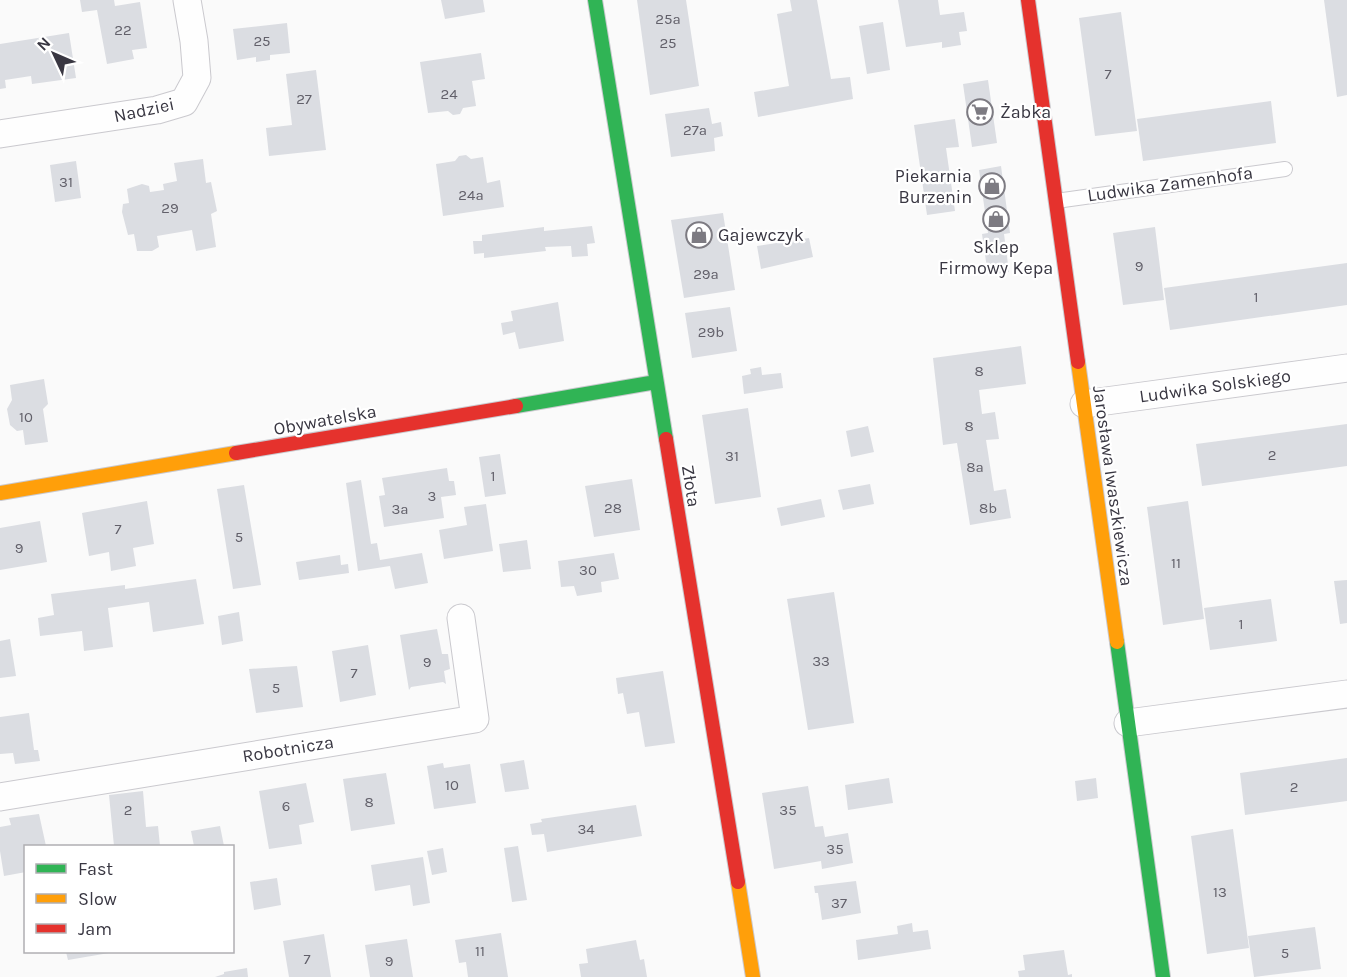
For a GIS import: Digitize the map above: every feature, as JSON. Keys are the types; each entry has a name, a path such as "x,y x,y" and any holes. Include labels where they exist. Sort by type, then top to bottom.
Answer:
{"street":[{"name":"Nadziei","path":"0,134 157,110 184,102 196,78 195,41 187,0"},
{"name":"Złota","path":"595,0 753,977"},
{"name":"Jarosława Iwaszkiewicza","path":"1028,0 1163,977"},
{"name":"Ludwika Solskiego","path":"1084,404 1347,368"},
{"name":"Obywatelska","path":"0,493 656,382"},
{"name":"Robotnicza","path":"0,797 475,719 461,618"},
{"path":"1128,723 1347,694"}],"lane":[{"name":"Ludwika Zamenhofa","path":"1056,201 1284,169"}],"building":[{"path":"80,0 114,0 115,6 140,2 147,48 132,50 134,59 107,64 97,10 82,12"},
{"path":"441,0 483,0 485,12 445,19"},
{"path":"637,0 686,0 699,86 650,95"},
{"path":"790,0 817,0 831,79 850,77 853,99 758,117 754,92 789,86 777,14 792,11"},
{"path":"898,0 938,0 940,15 964,12 967,31 959,32 961,45 942,48 942,42 906,47"},
{"path":"1324,0 1347,0 1347,95 1337,97"},
{"path":"1121,12 1137,131 1095,136 1079,18"},
{"path":"883,22 890,70 867,74 859,26"},
{"path":"287,23 290,53 270,55 270,60 256,62 256,57 237,60 233,29"},
{"path":"69,33 76,78 32,84 31,76 5,80 6,88 0,89 0,44"},
{"path":"481,53 485,79 472,81 476,106 463,108 460,114 453,115 448,111 428,113 420,62"},
{"path":"316,70 326,150 269,156 266,128 292,125 286,74"},
{"path":"988,80 997,143 972,147 963,84"},
{"path":"1271,101 1276,143 1143,161 1137,119"},
{"path":"709,108 712,124 721,122 723,136 714,138 715,151 671,157 665,114"},
{"path":"955,119 959,147 946,148 955,211 927,215 914,125"},
{"path":"466,155 471,159 483,157 487,183 500,180 504,207 443,216 436,164 455,161 459,156"},
{"path":"203,159 206,183 211,182 217,211 211,214 216,247 196,251 192,230 157,236 159,247 152,251 137,251 134,234 128,235 122,212 123,204 129,203 127,189 142,184 149,186 150,192 164,190 163,184 177,181 174,163"},
{"path":"76,161 81,198 55,202 50,165"},
{"path":"1001,166 1010,233 1004,234 1009,272 988,275 982,234 988,233 979,170"},
{"path":"723,213 735,290 684,298 671,220"},
{"path":"592,226 595,243 587,244 588,256 572,257 571,246 545,247 546,251 484,258 484,253 474,254 473,241 482,241 482,235 544,227 544,231"},
{"path":"1155,227 1164,300 1123,305 1113,233"},
{"path":"809,238 813,257 761,269 757,246"},
{"path":"1347,263 1347,305 1170,330 1164,288"},
{"path":"558,302 564,341 519,349 515,332 503,335 501,323 513,321 511,311"},
{"path":"730,307 737,351 692,358 685,313"},
{"path":"1021,346 1026,384 979,390 982,414 995,412 999,439 986,440 994,491 1006,489 1011,518 970,525 957,443 943,445 933,358"},
{"path":"761,367 762,375 781,373 783,388 744,394 742,376 751,374 750,369"},
{"path":"44,379 48,404 43,409 48,442 25,445 23,430 17,431 10,425 7,409 12,400 10,385"},
{"path":"748,408 761,497 715,504 702,415"},
{"path":"1347,424 1347,466 1202,486 1196,444"},
{"path":"868,426 874,452 851,457 846,431"},
{"path":"500,454 506,494 485,497 479,457"},
{"path":"447,468 449,481 454,481 456,495 441,497 444,518 384,527 379,496 385,495 382,478"},
{"path":"632,479 640,530 594,537 585,486"},
{"path":"361,480 371,544 377,543 380,560 422,553 428,583 395,589 390,566 358,571 346,483"},
{"path":"870,484 874,504 843,510 838,490"},
{"path":"244,485 261,585 233,589 217,489"},
{"path":"821,499 825,517 781,526 777,508"},
{"path":"147,501 154,544 133,548 136,566 111,571 109,552 89,556 82,513"},
{"path":"1188,501 1204,619 1163,625 1147,507"},
{"path":"486,504 493,551 444,559 439,530 467,525 464,507"},
{"path":"40,521 47,562 0,570 0,528"},
{"path":"527,540 531,569 503,572 499,544"},
{"path":"614,553 619,579 601,582 602,592 577,596 574,586 561,587 558,561"},
{"path":"340,555 341,565 348,564 349,573 299,580 296,562"},
{"path":"196,579 204,624 153,632 149,602 108,608 113,647 84,651 82,631 40,636 38,618 54,615 51,594 125,585 125,589"},
{"path":"1347,580 1347,623 1340,624 1334,581"},
{"path":"834,592 854,723 808,730 787,599"},
{"path":"1271,599 1277,641 1210,650 1204,608"},
{"path":"239,612 243,641 222,645 218,616"},
{"path":"437,629 442,654 448,654 450,669 444,671 446,684 443,682 411,687 409,690 400,635"},
{"path":"10,639 16,676 0,678 0,641"},
{"path":"368,645 376,695 340,702 332,651"},
{"path":"297,666 303,707 256,713 249,669"},
{"path":"663,671 675,743 645,747 639,712 627,714 623,693 618,694 616,678"},
{"path":"29,713 34,750 38,750 40,761 15,764 13,753 0,754 0,717"},
{"path":"1347,758 1347,801 1245,815 1240,773"},
{"path":"524,760 529,789 505,792 500,764"},
{"path":"443,763 444,768 470,764 476,803 434,809 427,766"},
{"path":"386,773 395,824 351,831 343,779"},
{"path":"889,778 893,803 848,810 845,785"},
{"path":"1096,778 1098,798 1077,801 1075,781"},
{"path":"306,783 314,822 299,825 302,844 269,849 259,791"},
{"path":"808,786 815,827 823,826 825,837 848,833 853,863 822,869 821,861 774,869 762,793"},
{"path":"143,791 146,827 158,826 160,845 114,845 109,795"},
{"path":"636,805 642,836 547,852 544,834 532,835 530,824 542,822 541,819"},
{"path":"39,814 46,845 24,845 24,872 4,876 0,851 0,827 11,825 9,818"},
{"path":"220,826 224,845 194,845 191,831"},
{"path":"1233,829 1249,948 1207,954 1191,836"},
{"path":"518,846 527,900 512,902 504,848"},
{"path":"443,848 447,872 432,875 427,851"},
{"path":"423,857 430,903 413,906 410,885 375,891 371,865"},
{"path":"277,878 281,905 254,910 250,882"},
{"path":"856,881 861,913 822,920 818,893 815,893 814,886"},
{"path":"912,923 913,932 928,930 931,949 858,960 856,940 898,934 897,926"},
{"path":"1315,927 1321,969 1254,977 1248,936"},
{"path":"501,933 508,977 468,977 466,962 459,963 455,940"},
{"path":"324,934 331,977 289,977 283,941"},
{"path":"407,939 413,977 370,977 365,945"},
{"path":"636,940 640,960 644,959 647,977 581,977 579,964 588,963 586,949"},
{"path":"1064,950 1068,975 1072,974 1072,977 1019,977 1018,971 1025,970 1023,955"},
{"path":"66,953 109,953 68,960"},
{"path":"247,968 248,977 215,977 224,972"}],"traffic: fast":[{"path":"595,0 666,439"},
{"path":"516,406 656,382"},
{"path":"1117,642 1163,977"}],"traffic: slow":[{"path":"1078,362 1117,642"},
{"path":"0,493 236,453"},
{"path":"738,882 753,977"}],"traffic: jam":[{"path":"1028,0 1078,362"},
{"path":"236,453 516,406"},
{"path":"666,439 738,882"}],"place":[{"name":"Żabka","path":"980,112"},
{"name":"Piekarnia Burzenin","path":"992,186"},
{"name":"Sklep Firmowy Kepa","path":"996,219"},
{"name":"Gajewczyk","path":"699,235"}]}
